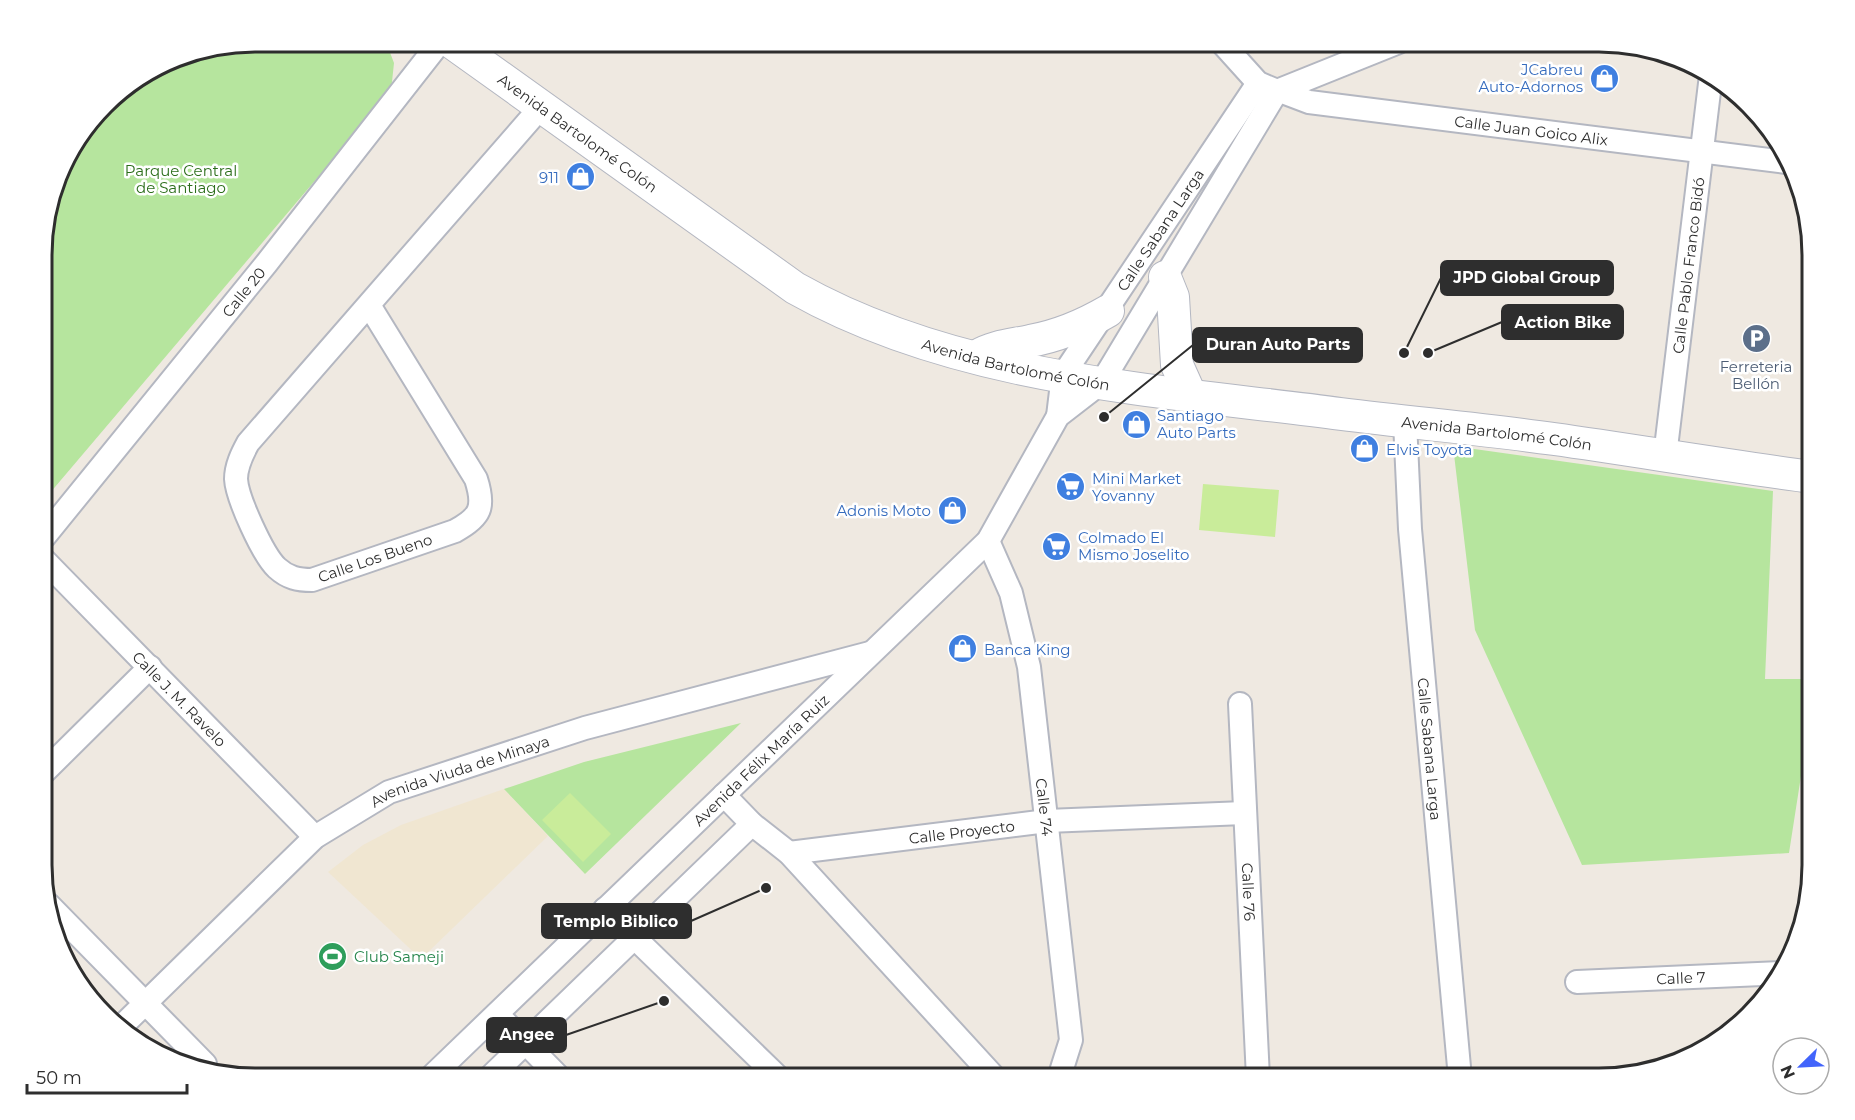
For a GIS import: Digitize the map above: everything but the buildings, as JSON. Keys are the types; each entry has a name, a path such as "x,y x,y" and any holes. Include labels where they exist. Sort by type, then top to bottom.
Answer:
{"main road":[{"name":"Avenida Bartolomé Colón","path":"464,52 795,288 844,314 916,343 1102,382 1553,439 1802,475"},
{"path":"1165,277 1173,297 1177,365 1190,394"},
{"path":"974,357 998,347 1032,341 1070,330 1108,311"}],"street":[{"name":"Calle 20","path":"52,527 266,264 432,52"},
{"path":"1232,52 1271,88 1371,52"},
{"name":"Calle Pablo Franco Bidó","path":"1665,456 1709,85"},
{"name":"Calle Juan Goico Alix","path":"1271,88 1309,102 1779,161"},
{"name":"Calle Sabana Larga","path":"1102,382 1165,277 1271,88"},
{"name":"Calle Sabana Larga","path":"1063,375 1271,88"},
{"name":"Calle Los Bueno","path":"369,305 476,479 482,497 480,510 470,523 455,531 312,580 298,580 287,576 269,559 240,497 236,479 239,461 248,443 540,108"},
{"name":"Avenida Félix María Ruiz","path":"1059,416 1063,375"},
{"name":"Avenida Félix María Ruiz","path":"441,1068 988,541 1059,416 1102,382"},
{"name":"Calle Sabana Larga","path":"1405,422 1410,529 1459,1067"},
{"name":"Calle 74","path":"988,541 1011,593 1029,668 1071,1040 1062,1067"},
{"name":"Calle J. M. Ravelo","path":"52,568 315,837"},
{"name":"Avenida Viuda de Minaya","path":"127,1021 315,837 389,792 585,728 872,652"},
{"path":"52,764 150,667"},
{"name":"Calle 76","path":"1240,704 1257,1067"},
{"path":"724,795 752,824 789,853 985,1067"},
{"name":"Calle Proyecto","path":"789,853 1047,821 1244,813"},
{"path":"499,1068 752,824"},
{"path":"605,909 637,937 769,1068"},
{"path":"59,915 202,1060"},
{"name":"Calle 7","path":"1577,982 1770,974"},
{"path":"497,1014 550,1068"}],"shaded area":[{"path":"504,789 548,836 421,959 328,872 363,845 401,825"}],"green space":[{"name":"Parque Central de Santiago","path":"390,52 394,63 391,91 52,491 54,229 59,203 68,178 94,132 122,103 154,80 190,63 229,54"},
{"path":"1453,446 1773,491 1765,679 1802,679 1802,770 1789,853 1582,865 1475,630"},
{"path":"1203,484 1279,490 1275,537 1199,530"},
{"path":"741,723 585,874 504,789 584,762"},
{"path":"570,793 611,834 583,862 542,820"}],"place":[{"name":"JCabreu Auto-Adornos","path":"1604,78"},
{"name":"911","path":"580,177"},
{"name":"Ferreteria Bellón","path":"1756,339"},
{"name":"JPD Global Group","path":"1404,353"},
{"name":"Action Bike","path":"1428,353"},
{"name":"Duran Auto Parts","path":"1104,417"},
{"name":"Santiago Auto Parts","path":"1136,424"},
{"name":"Elvis Toyota","path":"1365,449"},
{"name":"Mini Market Yovanny","path":"1071,487"},
{"name":"Adonis Moto","path":"952,510"},
{"name":"Colmado El Mismo Joselito","path":"1057,546"},
{"name":"Banca King","path":"963,649"},
{"name":"Templo Biblico","path":"766,888"},
{"name":"Club Sameji","path":"333,956"},
{"name":"Angee","path":"664,1001"}]}
